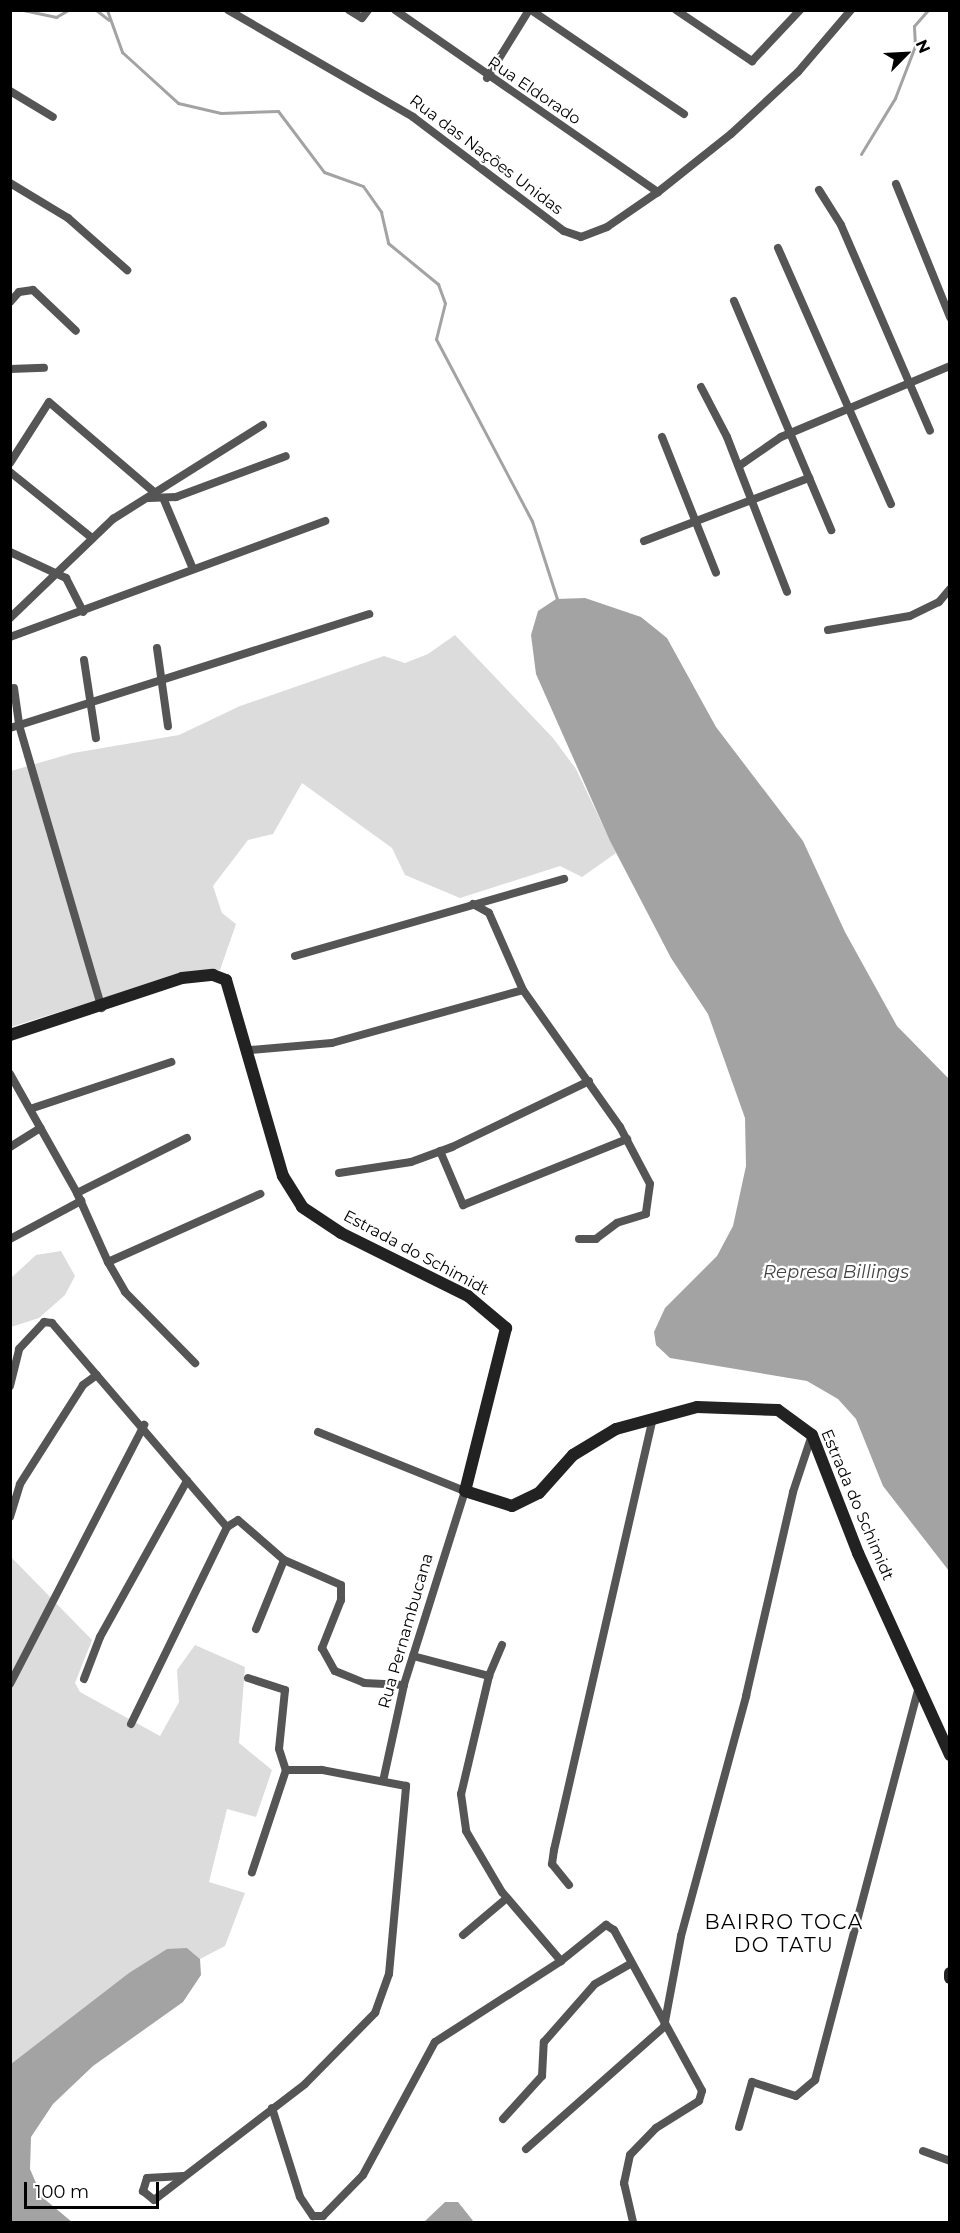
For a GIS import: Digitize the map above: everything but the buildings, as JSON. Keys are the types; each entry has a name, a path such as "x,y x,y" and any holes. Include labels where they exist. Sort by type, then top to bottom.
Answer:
{"street":[{"name":"Rua das Nações Unidas","path":"228,10 413,117 573,236 608,227 658,192 720,142 798,72 850,10"},
{"path":"349,10 366,14"},
{"name":"Rua Eldorado","path":"395,10 487,78 658,192"},
{"path":"487,78 530,10 684,114"},
{"path":"676,10 755,60 800,10"},
{"path":"10,91 53,117"},
{"path":"10,183 68,218 127,270"},
{"path":"896,184 950,316"},
{"path":"819,190 841,225 930,431"},
{"path":"778,248 891,504"},
{"path":"10,302 19,292 33,290 76,331"},
{"path":"734,300 831,530"},
{"path":"739,466 790,433 950,366"},
{"path":"10,369 44,368"},
{"path":"701,387 739,466 787,592"},
{"path":"10,463 49,402 152,495 164,500 286,456"},
{"path":"10,618 61,574 92,538 152,495 263,425"},
{"path":"662,437 716,573"},
{"path":"10,472 92,538"},
{"path":"644,541 809,478"},
{"path":"164,500 193,569"},
{"path":"10,638 325,521"},
{"path":"10,552 61,574 83,612"},
{"path":"828,630 910,616 939,602 950,589"},
{"path":"15,726 369,614"},
{"path":"157,648 168,726"},
{"path":"84,660 96,738"},
{"path":"14,688 15,726 102,1008"},
{"path":"296,956 564,879"},
{"path":"473,904 489,913 523,990 556,1044 589,1082 627,1139 650,1184 651,1204 646,1214 617,1223 596,1239 579,1239"},
{"name":"Estrada do Schimidt","path":"10,1035 102,1008 182,978 221,976 233,990 283,1176 302,1207 340,1233 468,1296 504,1324 506,1337 489,1412 465,1491 498,1505 528,1501 588,1443 653,1418 697,1407 759,1406 778,1410 812,1435 950,1755"},
{"path":"250,1050 332,1043 523,990"},
{"path":"30,1109 171,1062"},
{"path":"10,1074 79,1197 108,1262 125,1292 195,1363"},
{"path":"339,1173 411,1162 440,1151 589,1082"},
{"path":"10,1147 40,1128"},
{"path":"10,1239 79,1197 187,1138"},
{"path":"440,1151 463,1205 627,1139"},
{"path":"108,1262 260,1194"},
{"path":"10,1386 19,1349 44,1322 52,1323 144,1425 187,1481 227,1527"},
{"path":"10,1517 20,1485 83,1385 97,1375"},
{"path":"569,1886 552,1864 554,1850 653,1418"},
{"path":"10,1684 144,1425"},
{"path":"318,1432 465,1491"},
{"path":"526,2149 664,2027 681,1936 746,1696 793,1492 812,1435"},
{"path":"84,1679 100,1638 187,1481"},
{"name":"Rua Pernambucana","path":"383,1781 404,1685 465,1491"},
{"path":"131,1724 227,1527 238,1520 284,1560 341,1585 341,1600 322,1648 335,1671 364,1683 404,1685"},
{"path":"256,1629 284,1560"},
{"path":"502,1645 489,1676 460,1812 486,1869 507,1898 561,1961"},
{"path":"413,1656 489,1676"},
{"path":"248,1678 285,1690 279,1749 286,1770 252,1872"},
{"path":"739,2127 752,2082 796,2096 815,2080 919,1686"},
{"path":"183,2176 272,2108 362,2031 383,1996 409,1799 402,1783 322,1770 286,1770"},
{"path":"463,1935 507,1898"},
{"path":"272,2108 300,2197 313,2216 323,2216 363,2175 435,2042 561,1961 606,1925 614,1930 702,2097 656,2128 630,2155 624,2183 633,2223"},
{"path":"503,2119 542,2076 544,2042 595,1984 630,1964"},
{"path":"923,2151 950,2161"}],"shaded area":[{"path":"455,635 553,738 576,769 616,853 582,877 560,866 460,898 405,875 392,848 302,783 273,834 248,840 213,886 222,913 236,924 220,970 187,972 11,1027 11,771 73,753 179,735 240,706 384,656 405,663 428,654"},
{"path":"61,1251 75,1276 65,1295 39,1318 11,1327 11,1278 36,1255"},
{"path":"10,1556 92,1640 75,1683 80,1692 160,1736 179,1702 177,1670 195,1645 245,1667 239,1743 272,1770 256,1817 227,1809 209,1882 245,1893 225,1946 200,1959 187,1948 11,2064"}],"water":[{"name":"Represa Billings","path":"585,598 641,617 667,638 716,727 803,841 845,932 897,1026 949,1079 949,1571 883,1486 856,1419 838,1399 807,1381 670,1358 656,1345 654,1332 665,1308 717,1256 733,1226 746,1166 745,1118 708,1014 671,958 610,841 536,674 531,635 538,611 556,599"},
{"path":"187,1948 200,1959 201,1975 183,2002 93,2066 53,2104 31,2137 30,2169 42,2197 72,2222 11,2222 11,2064 129,1973 167,1949"},
{"path":"445,2202 458,2202 474,2222 424,2222"}],"waterway":[{"path":"23,10 56,17 68,10"},
{"path":"96,10 109,20"},
{"path":"107,10 122,52 178,103 221,113 278,111 324,172 363,186 381,212 388,243 438,284 445,303 436,339 532,521 558,602"},
{"path":"861,154 895,98 915,46 914,26 928,10"}],"district":[{"name":"BAIRRO TOCA DO TATU","path":"784,1934"}]}
